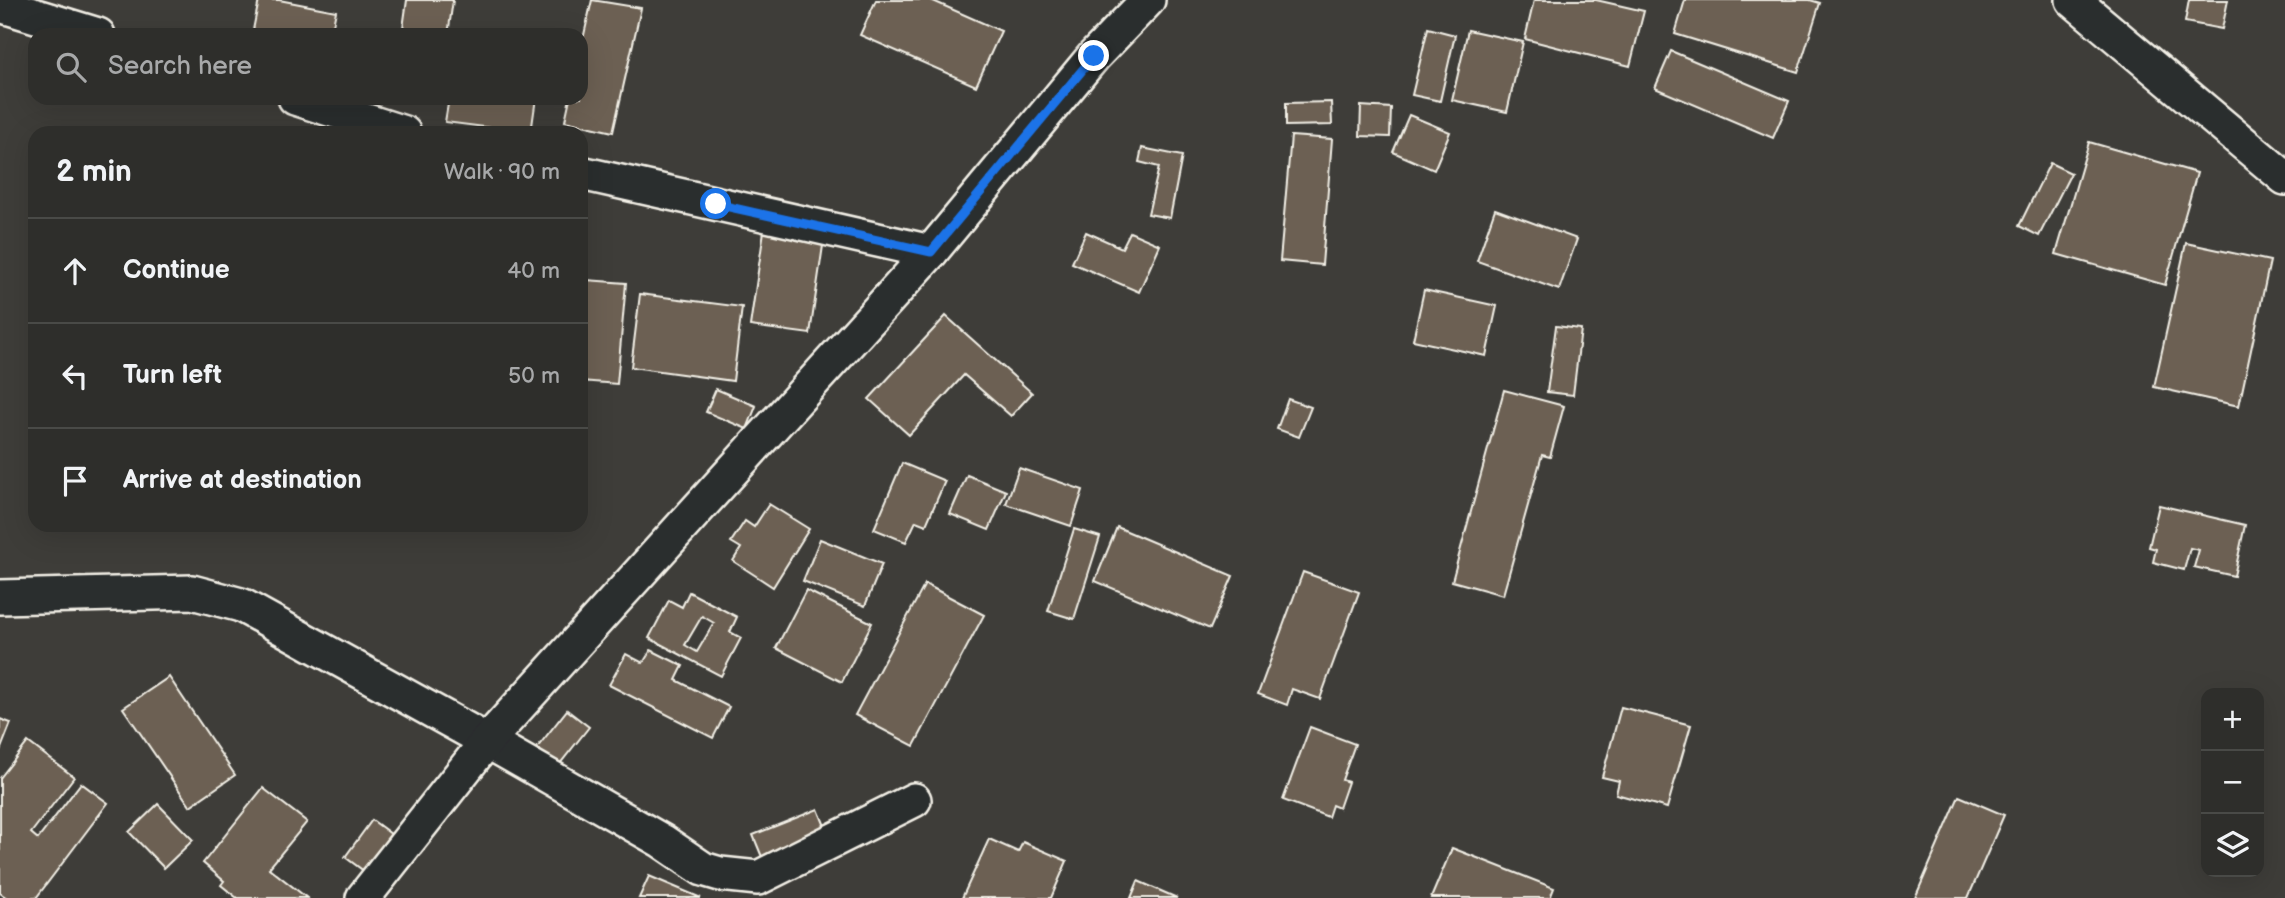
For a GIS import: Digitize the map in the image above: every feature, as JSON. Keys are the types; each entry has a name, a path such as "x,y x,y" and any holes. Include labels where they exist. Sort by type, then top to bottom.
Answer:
{"street":[{"path":"363,898 487,741 931,252 1094,56 1148,0"},
{"path":"2073,0 2285,178"},
{"path":"0,5 75,28"},
{"path":"317,105 382,126"},
{"path":"588,175 931,252"},
{"path":"0,597 192,592 241,605 487,741 662,841 704,869 738,877 758,878 914,800"}],"building":[{"path":"259,0 279,0 336,11 332,28 253,28"},
{"path":"407,0 453,0 449,28 403,28"},
{"path":"592,0 641,8 613,132 565,121 568,105 588,105 588,28 586,28"},
{"path":"876,0 931,0 1001,31 976,86 860,35"},
{"path":"1534,0 1596,0 1644,11 1630,66 1525,39"},
{"path":"1685,0 1810,0 1820,3 1798,72 1675,34"},
{"path":"2189,0 2228,0 2222,29 2185,22"},
{"path":"1428,28 1455,35 1440,101 1412,95"},
{"path":"1468,30 1523,42 1507,112 1452,100"},
{"path":"1671,51 1789,101 1773,138 1655,88"},
{"path":"1331,102 1332,125 1286,126 1286,103"},
{"path":"448,105 535,105 532,126 476,126 445,122"},
{"path":"1361,106 1391,108 1390,137 1360,136"},
{"path":"1409,115 1450,132 1434,170 1393,152"},
{"path":"1291,136 1332,139 1322,265 1280,261"},
{"path":"2089,142 2197,173 2165,285 2056,254"},
{"path":"1142,148 1182,156 1170,218 1148,214 1159,167 1139,162"},
{"path":"2050,163 2071,173 2039,236 2019,226"},
{"path":"1495,209 1577,239 1559,290 1477,261"},
{"path":"765,224 825,232 810,334 750,326"},
{"path":"1086,232 1122,248 1130,232 1160,245 1139,292 1072,263"},
{"path":"2186,243 2270,261 2239,406 2154,387"},
{"path":"588,280 626,283 617,384 588,382"},
{"path":"1424,290 1497,306 1486,356 1413,340"},
{"path":"640,294 742,307 733,381 631,367"},
{"path":"946,316 1032,393 1011,416 964,375 909,435 869,399"},
{"path":"1556,326 1581,329 1573,395 1547,392"},
{"path":"716,389 756,406 747,429 706,412"},
{"path":"1504,390 1564,406 1550,457 1542,455 1503,595 1452,581"},
{"path":"1288,399 1311,407 1299,437 1277,429"},
{"path":"902,463 945,481 926,525 916,521 906,542 874,529"},
{"path":"1019,468 1083,490 1071,526 1006,504"},
{"path":"967,475 1006,491 989,530 950,514"},
{"path":"769,504 809,529 773,587 733,561 741,548 731,542 745,521 754,527"},
{"path":"2159,505 2245,525 2234,576 2194,567 2199,550 2190,548 2184,570 2153,562 2156,549 2149,547"},
{"path":"1117,527 1233,576 1210,629 1095,581"},
{"path":"1074,529 1100,537 1074,619 1048,611"},
{"path":"820,539 882,564 865,606 803,581"},
{"path":"1303,572 1359,592 1320,699 1292,689 1287,705 1258,694"},
{"path":"925,584 984,615 914,746 855,715"},
{"path":"806,590 872,623 842,682 776,648"},
{"path":"689,592 737,617 730,632 741,638 721,676 649,638 669,600 682,607","holes":["702,616 714,623 697,652 685,645"]},
{"path":"651,650 683,666 676,680 729,707 713,738 609,685 626,654 643,663"},
{"path":"169,677 235,775 190,806 123,708"},
{"path":"1621,707 1691,725 1667,808 1616,794 1619,781 1602,777"},
{"path":"567,710 589,727 555,770 533,753"},
{"path":"0,719 11,723 0,751"},
{"path":"1310,727 1355,744 1342,780 1348,782 1339,808 1332,805 1328,817 1283,800"},
{"path":"28,742 74,777 31,833 38,839 81,783 108,803 36,898 7,898 0,893 0,778"},
{"path":"263,788 307,822 269,868 307,898 237,898 221,885 224,881 203,863"},
{"path":"1959,796 2004,815 1968,898 1915,898"},
{"path":"158,804 193,840 164,868 129,832"},
{"path":"818,809 829,836 764,862 753,835"},
{"path":"372,820 399,840 372,877 345,857"},
{"path":"989,839 1018,852 1023,842 1067,861 1051,898 962,898"},
{"path":"1452,848 1554,888 1550,898 1431,898"},
{"path":"649,876 701,898 639,898"},
{"path":"1138,881 1177,898 1131,898"}],"route":[{"path":"716,204 931,252 1094,56"}]}
